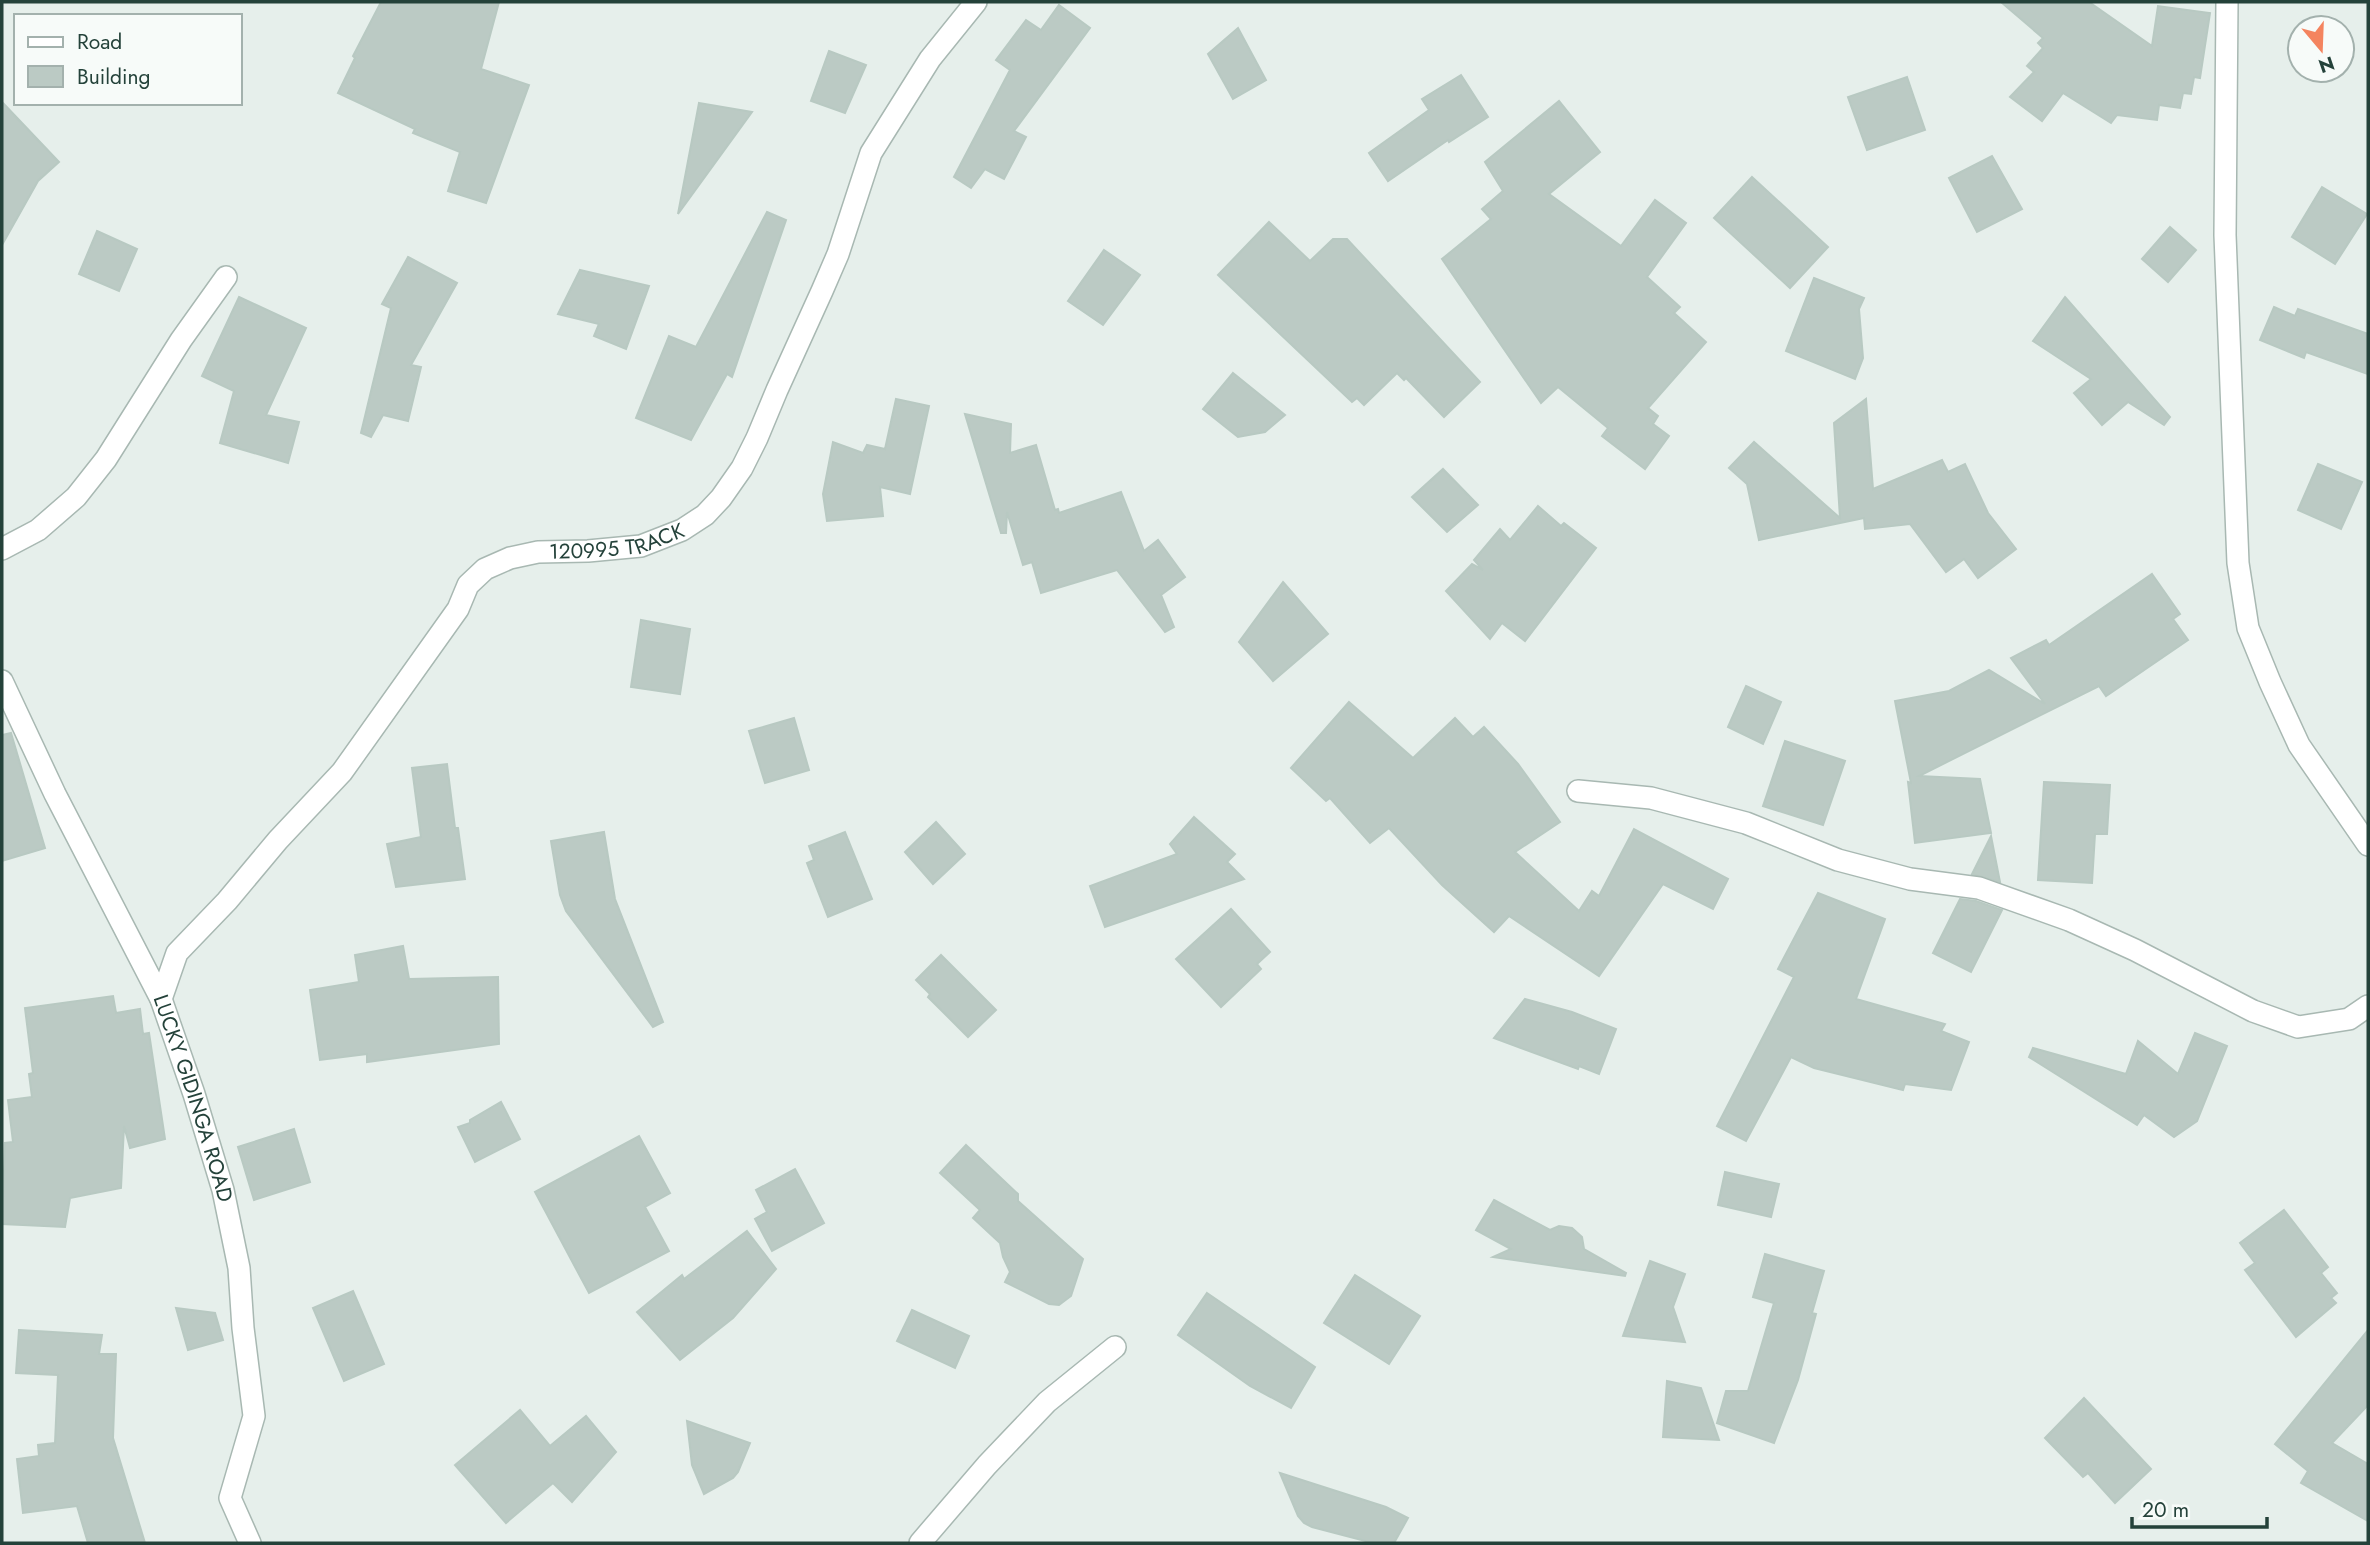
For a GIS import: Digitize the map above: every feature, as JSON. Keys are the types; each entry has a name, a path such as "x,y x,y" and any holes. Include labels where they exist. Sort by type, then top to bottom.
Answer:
{"street":[{"name":"120995 TRACK","path":"161,999 177,953 342,772 458,609 468,585 485,569 510,558 538,552 641,546 682,530 705,515 721,498 742,468 757,438 822,291 842,241 871,153 930,59 976,2"},
{"path":"2227,2 2225,235 2238,563 2248,628 2299,744 2368,845"},
{"path":"2,549 38,530 76,497 106,459 181,340 226,277"},
{"name":"LUCKY GIDINGA ROAD","path":"2,681 55,794 161,999 223,1190 239,1268 254,1416 230,1498 250,1543"},
{"path":"1578,791 1651,798 1746,823 1838,859 1910,880 1979,888 2069,920 2135,950 2253,1011 2298,1027 2349,1019 2368,1006"},
{"path":"920,1543 987,1465 1047,1402 1115,1347"}],"building":[{"path":"381,2 499,2 481,69 529,85 486,203 448,191 460,152 413,133 415,129 338,93 355,58 353,56"},
{"path":"2001,2 2089,2 2152,46 2158,6 2210,13 2200,78 2194,77 2191,94 2183,93 2180,108 2159,105 2157,120 2117,115 2111,123 2063,93 2042,121 2010,97 2034,72 2027,66 2043,48 2038,43 2043,38"},
{"path":"1059,5 1090,28 1014,131 1026,137 1004,179 985,169 971,188 954,177 1010,70 996,60 1026,20 1041,30"},
{"path":"1238,28 1266,80 1233,99 1208,54"},
{"path":"829,51 866,65 845,113 811,101"},
{"path":"1461,75 1488,117 1449,142 1448,140 1388,181 1369,153 1429,110 1422,99"},
{"path":"1907,77 1925,130 1867,150 1848,97"},
{"path":"1559,101 1600,152 1549,194 1621,246 1655,200 1686,223 1647,277 1680,307 1674,313 1706,342 1648,408 1658,416 1653,424 1669,436 1645,469 1602,436 1608,428 1558,387 1541,403 1442,259 1491,219 1482,209 1503,191 1485,162"},
{"path":"2,102 59,162 38,181 2,245"},
{"path":"699,103 752,112 678,214"},
{"path":"1992,156 2022,209 1977,232 1949,178"},
{"path":"1752,177 1828,247 1790,288 1714,218"},
{"path":"2322,187 2367,214 2335,264 2292,237"},
{"path":"767,212 786,220 732,377 727,374 691,440 636,418 669,336 696,347"},
{"path":"1269,222 1310,261 1333,239 1347,239 1480,382 1444,417 1406,378 1404,380 1397,373 1364,405 1357,398 1352,402 1218,275"},
{"path":"2170,227 2196,250 2168,282 2142,259"},
{"path":"97,231 137,249 119,291 79,274"},
{"path":"1104,250 1140,275 1103,325 1068,301"},
{"path":"408,257 457,283 411,365 421,367 408,421 383,415 371,437 361,433 391,308 382,304"},
{"path":"580,270 649,286 626,349 594,336 599,324 558,314"},
{"path":"1814,278 1864,298 1859,309 1863,358 1855,379 1786,351"},
{"path":"239,297 306,328 266,415 299,422 288,463 220,443 234,391 202,376"},
{"path":"2065,297 2170,417 2164,425 2128,402 2102,425 2074,393 2091,379 2033,341"},
{"path":"2274,307 2295,316 2298,309 2368,334 2368,374 2306,352 2304,358 2260,340"},
{"path":"1233,373 1285,415 1265,432 1238,437 1203,409"},
{"path":"896,399 929,406 910,494 880,487 883,516 827,521 823,494 833,442 863,453 867,445 885,449"},
{"path":"1866,399 1873,489 1942,460 1948,472 1965,464 1988,513 2016,549 1978,578 1964,559 1946,572 1910,524 1865,529 1864,518 1759,540 1747,484 1729,468 1754,442 1840,518 1834,423"},
{"path":"965,414 1011,424 1010,453 1036,445 1055,510 1058,509 1059,513 1121,492 1144,551 1158,540 1185,577 1161,595 1174,627 1165,632 1117,570 1041,593 1032,562 1023,565 1007,512 1006,533 1001,533"},
{"path":"2318,464 2362,482 2341,529 2298,510"},
{"path":"1443,469 1478,505 1447,532 1412,497"},
{"path":"1538,506 1561,526 1564,523 1596,548 1525,641 1502,623 1490,639 1446,591 1472,564 1483,570 1474,560 1500,529 1510,540"},
{"path":"2152,574 2180,614 2173,619 2188,640 2106,696 2099,686 1919,776 1980,779 1991,833 1915,843 1908,782 1911,783 1895,701 1949,691 1989,670 2045,704 2011,658 2046,640 2049,645"},
{"path":"1283,582 1328,634 1273,681 1239,642"},
{"path":"641,620 690,629 680,694 631,687"},
{"path":"1746,686 1781,702 1763,744 1728,727"},
{"path":"1349,702 1413,758 1455,718 1473,737 1484,727 1518,764 1560,822 1515,852 1579,911 1592,891 1599,896 1634,829 1728,879 1713,909 1663,884 1599,976 1509,916 1494,932 1442,885 1389,828 1370,843 1330,798 1326,801 1291,768"},
{"path":"794,718 809,770 765,783 749,731"},
{"path":"11,733 45,848 2,861 2,735"},
{"path":"1785,741 1845,761 1823,825 1763,806"},
{"path":"447,764 465,879 396,887 387,844 421,837 412,768"},
{"path":"2044,782 2110,785 2107,834 2095,834 2092,883 2038,880"},
{"path":"1194,817 1235,854 1227,862 1244,879 1105,927 1090,886 1177,854 1170,844"},
{"path":"936,822 965,854 933,884 905,852"},
{"path":"604,832 615,899 663,1022 653,1027 566,911 560,895 551,841"},
{"path":"845,832 872,899 828,917 807,863 814,860 809,846"},
{"path":"1991,836 2000,882 1972,874"},
{"path":"1818,893 1885,919 1856,999 1945,1024 1941,1031 1969,1042 1951,1090 1905,1084 1903,1090 1814,1068 1791,1057 1746,1141 1717,1126 1794,977 1778,969"},
{"path":"1960,899 1976,901 2002,910 1971,972 1933,953"},
{"path":"1231,909 1270,952 1257,964 1261,969 1221,1007 1176,959"},
{"path":"403,946 409,979 498,977 499,1044 367,1062 367,1054 320,1060 310,990 359,982 355,955"},
{"path":"941,955 996,1010 968,1037 928,997 930,994 916,980"},
{"path":"113,996 116,1013 140,1009 143,1034 149,1033 165,1139 130,1148 124,1126 121,1188 70,1198 65,1227 2,1224 5,1143 13,1142 8,1100 32,1097 29,1074 33,1073 25,1008"},
{"path":"1525,999 1572,1012 1616,1029 1599,1074 1494,1038"},
{"path":"2195,1033 2227,1046 2197,1121 2174,1137 2144,1115 2137,1125 2029,1057 2033,1048 2126,1074 2138,1041 2178,1074"},
{"path":"501,1102 520,1139 475,1162 458,1127 470,1123 470,1120"},
{"path":"294,1129 310,1182 254,1200 238,1147"},
{"path":"639,1136 670,1193 645,1207 669,1251 589,1293 535,1192"},
{"path":"966,1145 1018,1194 1018,1201 1083,1259 1071,1296 1059,1305 1049,1304 1005,1282 1010,1272 1000,1243 973,1218 980,1210 940,1173"},
{"path":"795,1169 824,1223 772,1251 755,1219 767,1212 756,1190"},
{"path":"1725,1172 1779,1184 1771,1217 1718,1205"},
{"path":"1494,1200 1550,1230 1559,1226 1572,1228 1582,1237 1584,1249 1626,1273 1625,1276 1493,1257 1511,1249 1476,1230"},
{"path":"2284,1210 2328,1267 2321,1273 2337,1293 2331,1298 2336,1303 2296,1337 2245,1270 2255,1263 2240,1243"},
{"path":"747,1231 776,1269 733,1318 680,1360 637,1312 682,1275 684,1279"},
{"path":"1765,1254 1824,1271 1812,1313 1816,1314 1798,1380 1774,1443 1717,1423 1726,1391 1748,1391 1774,1303 1753,1297"},
{"path":"1650,1261 1685,1274 1673,1307 1685,1342 1623,1336"},
{"path":"1355,1275 1420,1316 1389,1364 1324,1323"},
{"path":"353,1291 384,1364 344,1381 313,1308"},
{"path":"1207,1293 1315,1367 1291,1408 1250,1386 1178,1335"},
{"path":"176,1308 215,1313 223,1340 188,1350"},
{"path":"912,1310 969,1336 955,1368 897,1341"},
{"path":"19,1330 102,1335 99,1354 116,1354 113,1438 145,1543 88,1543 77,1506 23,1513 17,1459 39,1456 38,1445 55,1443 58,1375 16,1373"},
{"path":"2368,1330 2368,1405 2332,1443 2368,1464 2368,1521 2301,1483 2308,1471 2275,1444"},
{"path":"1667,1381 1701,1388 1719,1440 1663,1437"},
{"path":"2084,1398 2151,1469 2115,1503 2088,1473 2083,1477 2045,1438"},
{"path":"520,1410 550,1446 586,1416 616,1452 572,1502 553,1483 506,1523 455,1465"},
{"path":"687,1421 750,1443 733,1478 704,1494 692,1465"},
{"path":"1280,1473 1386,1507 1408,1518 1394,1543 1373,1543 1312,1527 1298,1516"}]}
